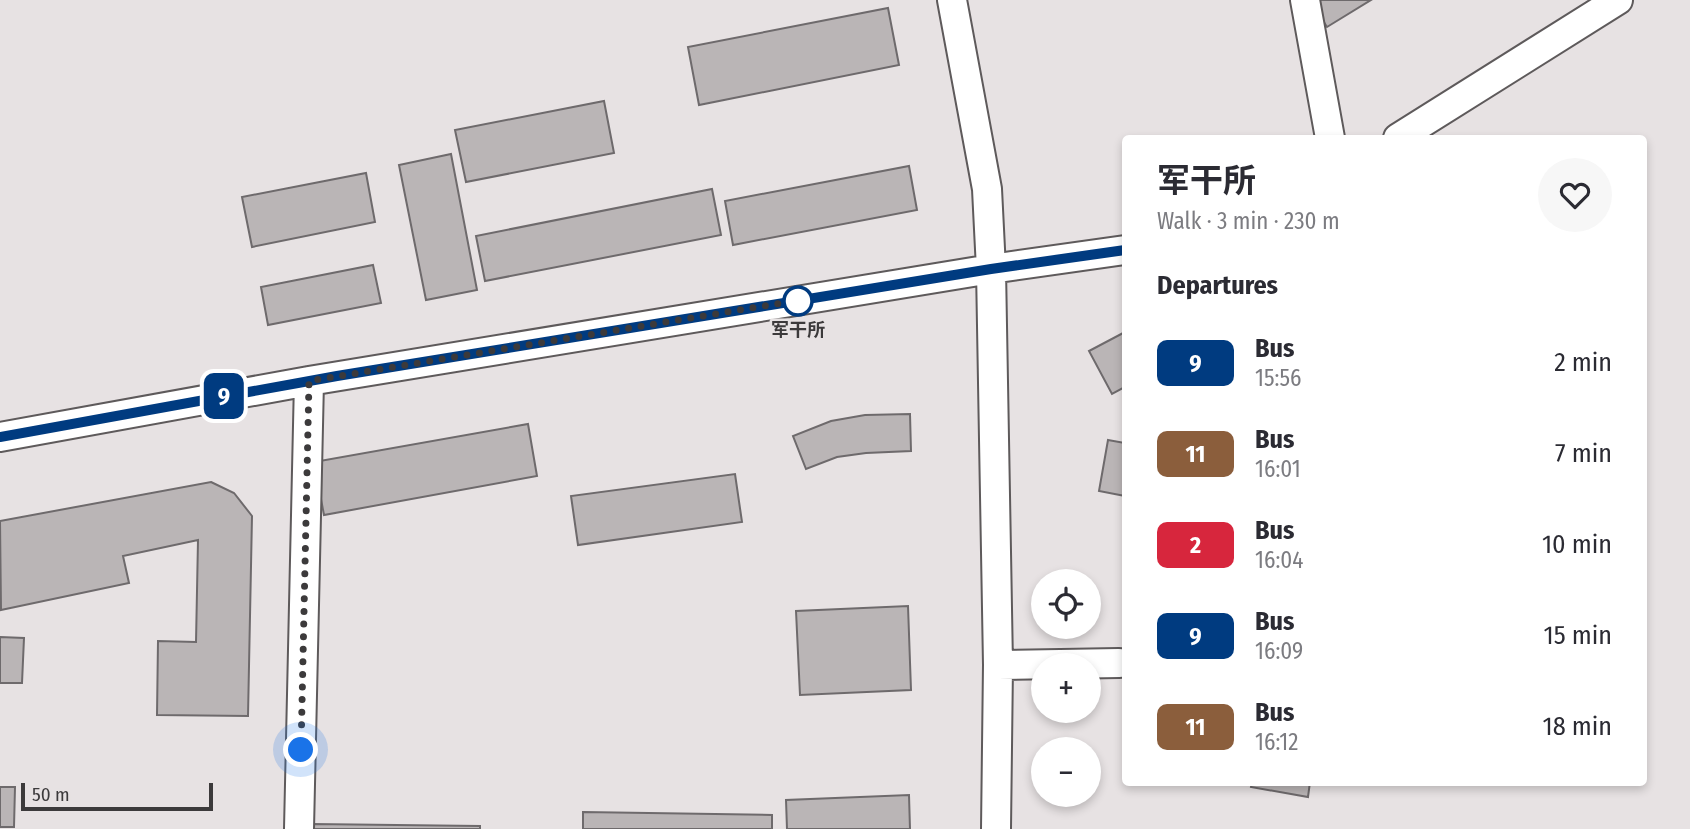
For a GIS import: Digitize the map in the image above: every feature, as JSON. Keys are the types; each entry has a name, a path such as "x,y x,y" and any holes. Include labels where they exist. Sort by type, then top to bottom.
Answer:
{"street":[{"path":"953,0 987,189 991,269 998,665 996,829"},
{"path":"1306,0 1329,135"},
{"path":"1403,135 1618,0"},
{"path":"0,437 309,381 991,269 1122,250"},
{"path":"299,829 309,381"},
{"path":"998,665 1119,663"}],"building":[{"path":"1310,0 1371,0 1327,27"},
{"path":"888,8 899,65 699,105 688,47"},
{"path":"604,101 614,153 466,182 455,130"},
{"path":"451,154 477,290 426,300 399,165"},
{"path":"909,166 917,210 733,245 725,201"},
{"path":"366,173 375,222 252,247 242,197"},
{"path":"712,189 721,235 485,281 476,236"},
{"path":"373,265 381,303 268,325 261,287"},
{"path":"1122,334 1122,389 1112,394 1089,351"},
{"path":"910,414 911,451 837,457 806,469 793,436 831,421 865,415"},
{"path":"528,424 537,476 324,515 314,462"},
{"path":"1108,440 1122,442 1122,495 1099,491"},
{"path":"735,474 742,522 578,545 571,496"},
{"path":"211,482 234,493 252,516 248,716 157,715 158,641 196,642 198,540 123,556 129,583 1,610 0,521"},
{"path":"908,606 911,690 800,695 796,611"},
{"path":"0,637 24,638 22,683 0,683"},
{"path":"1251,786 1309,786 1308,797"},
{"path":"0,787 15,787 14,827 0,827"},
{"path":"909,795 910,829 787,829 786,800"},
{"path":"583,812 772,815 772,829 583,829"},
{"path":"312,824 480,826 480,829 312,829"}],"bus line":[{"name":"9","path":"0,437 337,376 991,269 1122,250"}],"place":[{"name":"军干所","path":"798,301"}],"route":[{"path":"301,750 309,381 800,300 798,301"}]}
